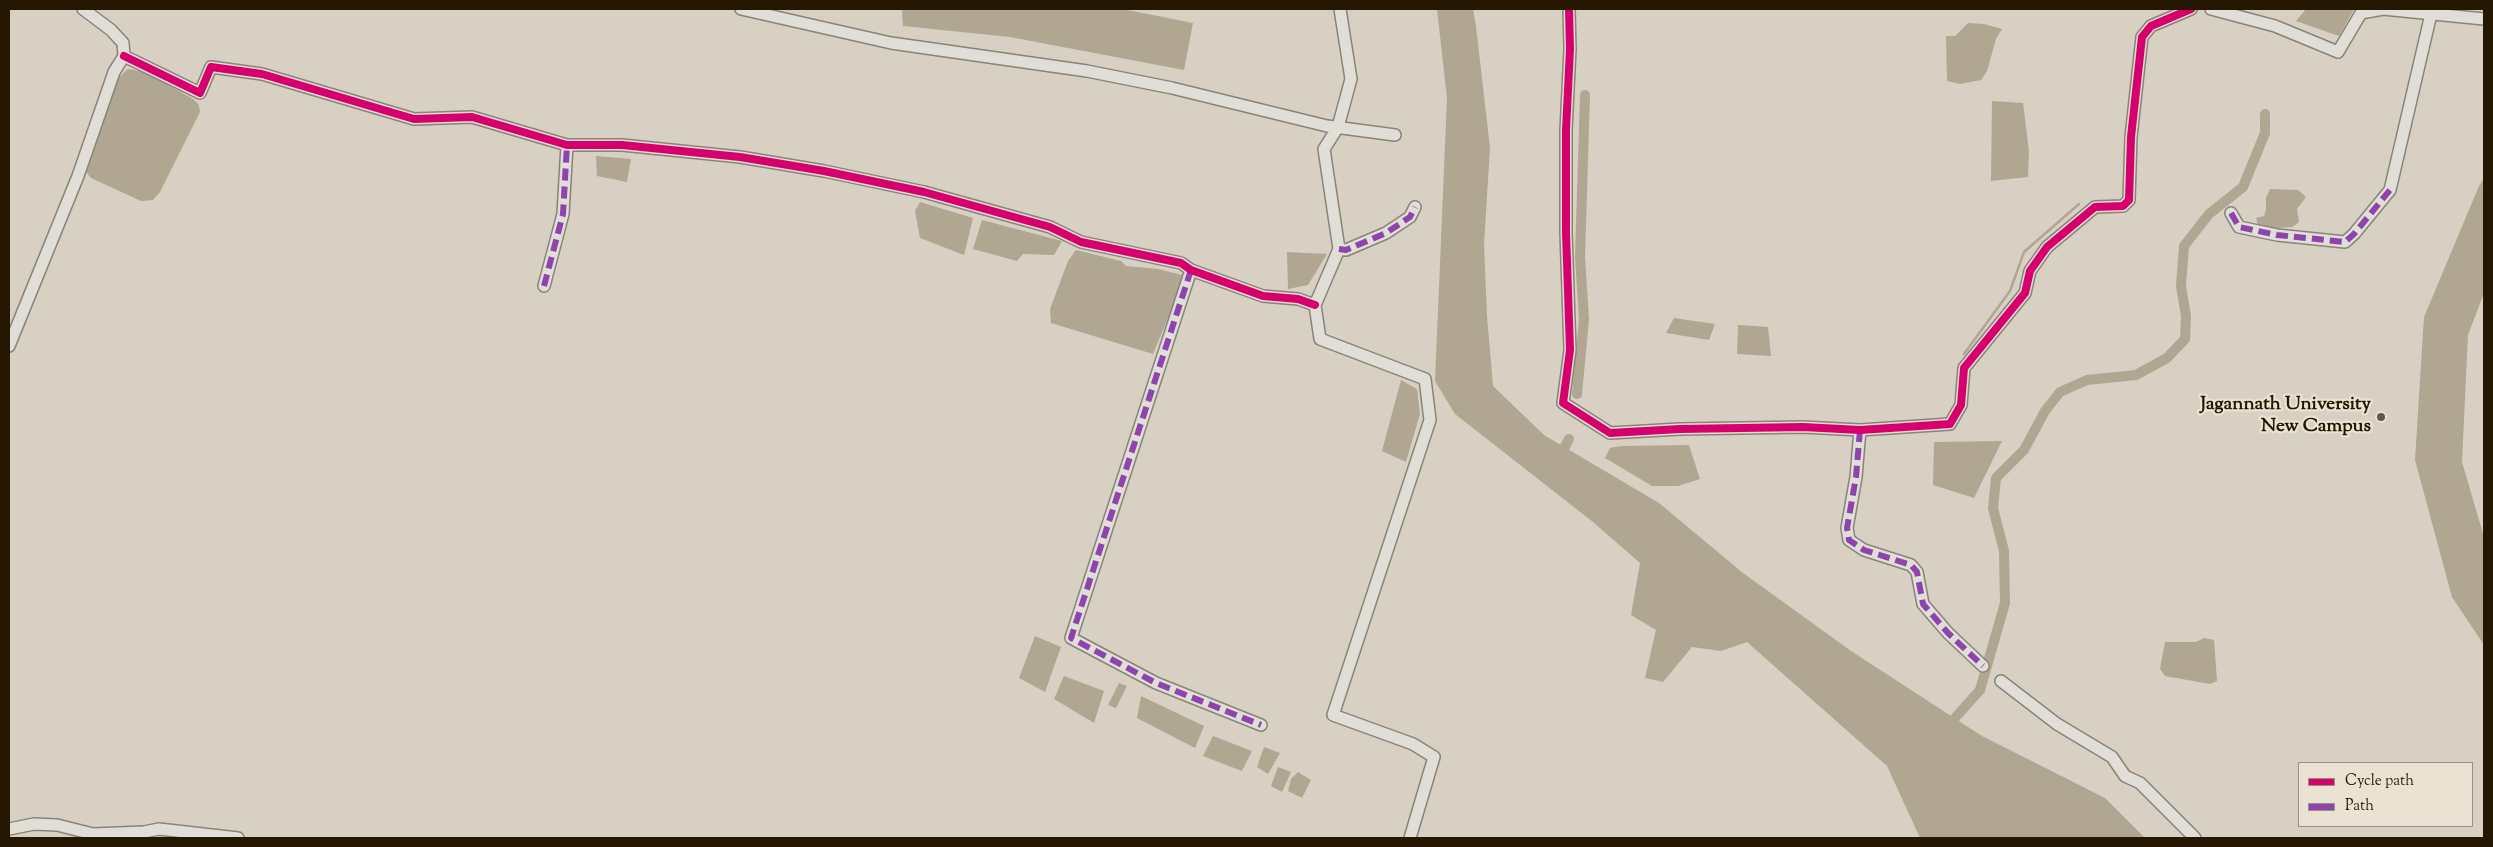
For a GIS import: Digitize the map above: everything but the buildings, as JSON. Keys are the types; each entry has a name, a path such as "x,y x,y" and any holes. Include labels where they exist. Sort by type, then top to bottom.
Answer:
{"street":[{"path":"9,346 78,176 114,72 124,56 123,43 111,30 83,9"},
{"path":"741,9 891,43 1087,71 1172,88 1338,127 1395,135"},
{"path":"1340,9 1351,79 1338,127 1324,149 1339,249 1315,305 1320,340 1425,379 1430,420 1333,716 1413,744 1434,757 1410,838"},
{"path":"1569,9 1570,49 1566,130 1566,232 1570,350 1563,403 1610,433 1680,429 1803,427 1860,430 1950,424 1961,405 1964,368 2025,293 2030,271 2047,247 2095,207 2123,206 2129,200 2131,137 2142,37 2151,26 2191,9"},
{"path":"2211,9 2275,26 2338,52 2361,13 2383,9 2484,19"},
{"path":"2231,213 2239,227 2277,235 2345,242 2354,234 2390,190 2431,14"},
{"path":"124,56 200,93 211,67 262,74 414,119 472,118 567,145 622,145 740,157 824,171 924,192 1050,228 1081,242 1181,263 1191,270 1263,296 1298,300 1315,305"},
{"path":"544,286 564,214 567,145"},
{"path":"1339,249 1346,250 1386,233 1410,217 1415,207"},
{"path":"1191,270 1071,638 1156,682 1261,725"},
{"path":"1860,430 1856,477 1847,528 1849,540 1864,550 1911,565 1917,572 1923,604 1948,633 1983,666"},
{"path":"2001,681 2057,724 2112,757 2124,776 2140,783 2195,838"},
{"path":"9,829 34,824 57,825 93,834 144,832 159,829 238,838"}],"shaded area":[{"path":"902,9 1122,9 1193,23 1184,70 1010,37 903,26"},
{"path":"1437,9 1473,9 1476,26 1490,148 1484,245 1487,316 1493,386 1544,435 1659,503 1743,573 1851,651 1982,736 2105,798 2145,838 1920,838 1887,766 1747,642 1721,651 1692,647 1663,682 1645,678 1656,630 1631,615 1640,563 1593,522 1455,414 1435,381 1447,98"},
{"path":"2306,9 2354,9 2339,36 2296,21"},
{"path":"1968,23 1984,24 2002,29 1996,39 1987,71 1981,80 1960,84 1947,81 1946,36 1955,36"},
{"path":"128,69 145,72 193,99 199,105 200,112 160,192 153,200 141,201 91,178 86,172 117,79"},
{"path":"1992,101 2023,103 2029,152 2028,177 1991,181"},
{"path":"596,156 631,159 627,182 597,176"},
{"path":"2484,179 2484,293 2468,335 2462,462 2484,537 2484,645 2452,597 2415,460 2424,317 2479,186"},
{"path":"2270,189 2298,190 2306,197 2297,209 2299,222 2292,227 2264,229 2258,225 2256,218 2264,216 2266,198"},
{"path":"920,202 973,218 964,255 920,238 915,211"},
{"path":"982,220 1062,241 1054,255 1023,254 1017,261 973,249"},
{"path":"1076,250 1121,261 1126,266 1158,269 1182,275 1184,280 1153,354 1051,323 1050,309 1068,261"},
{"path":"1287,252 1327,254 1308,285 1288,289"},
{"path":"1674,318 1715,324 1709,340 1666,333"},
{"path":"1738,325 1768,327 1771,356 1737,354"},
{"path":"1401,380 1417,389 1420,414 1406,462 1382,451"},
{"path":"2002,441 1974,498 1933,485 1934,442"},
{"path":"1689,445 1700,479 1678,486 1652,486 1605,458 1610,448 1621,446"},
{"path":"1035,636 1061,647 1045,692 1019,678"},
{"path":"2204,638 2214,640 2217,681 2210,684 2165,676 2160,669 2165,642 2196,642"},
{"path":"1064,676 1104,691 1094,723 1054,699"},
{"path":"1119,683 1127,686 1116,708 1108,705"},
{"path":"1141,696 1204,726 1195,748 1137,718"},
{"path":"1213,736 1252,751 1242,771 1203,756"},
{"path":"1264,747 1280,753 1268,774 1257,767"},
{"path":"1278,767 1291,772 1282,792 1271,786"},
{"path":"1298,772 1311,780 1302,798 1288,791 1291,779"}],"waterway":[{"path":"1577,394 1584,319 1580,257 1585,95"},
{"path":"1946,728 1980,690 2005,603 2004,551 1993,508 1996,478 2024,450 2045,411 2060,392 2087,380 2136,375 2167,358 2185,339 2186,316 2181,286 2184,246 2209,214 2243,187 2265,133 2265,114"},
{"path":"1964,354 2010,291 2024,252 2079,204"},
{"path":"1559,458 1569,439"}],"marked path":[{"path":"544,286 563,214 567,145"},
{"path":"2231,213 2239,227 2277,235 2345,242 2354,234 2390,190"},
{"path":"1339,249 1346,250 1386,233 1410,217 1415,207"},
{"path":"1191,270 1071,638 1156,683 1261,725"},
{"path":"1860,430 1856,477 1847,528 1849,540 1864,550 1911,565 1917,572 1923,604 1948,633 1983,666"}],"cycle path":[{"path":"1569,9 1570,49 1566,130 1566,232 1570,350 1563,403 1610,433 1680,429 1803,427 1860,430 1950,424 1961,405 1964,368 2025,293 2030,271 2047,247 2095,207 2123,206 2129,200 2131,137 2142,37 2151,26 2191,9"},
{"path":"124,56 200,93 211,67 262,74 414,119 472,117 567,145 622,145 740,157 824,171 924,192 1050,227 1081,242 1181,263 1191,270 1263,296 1298,299 1315,305"}],"place":[{"name":"Jagannath University New Campus","path":"2381,417"}]}
